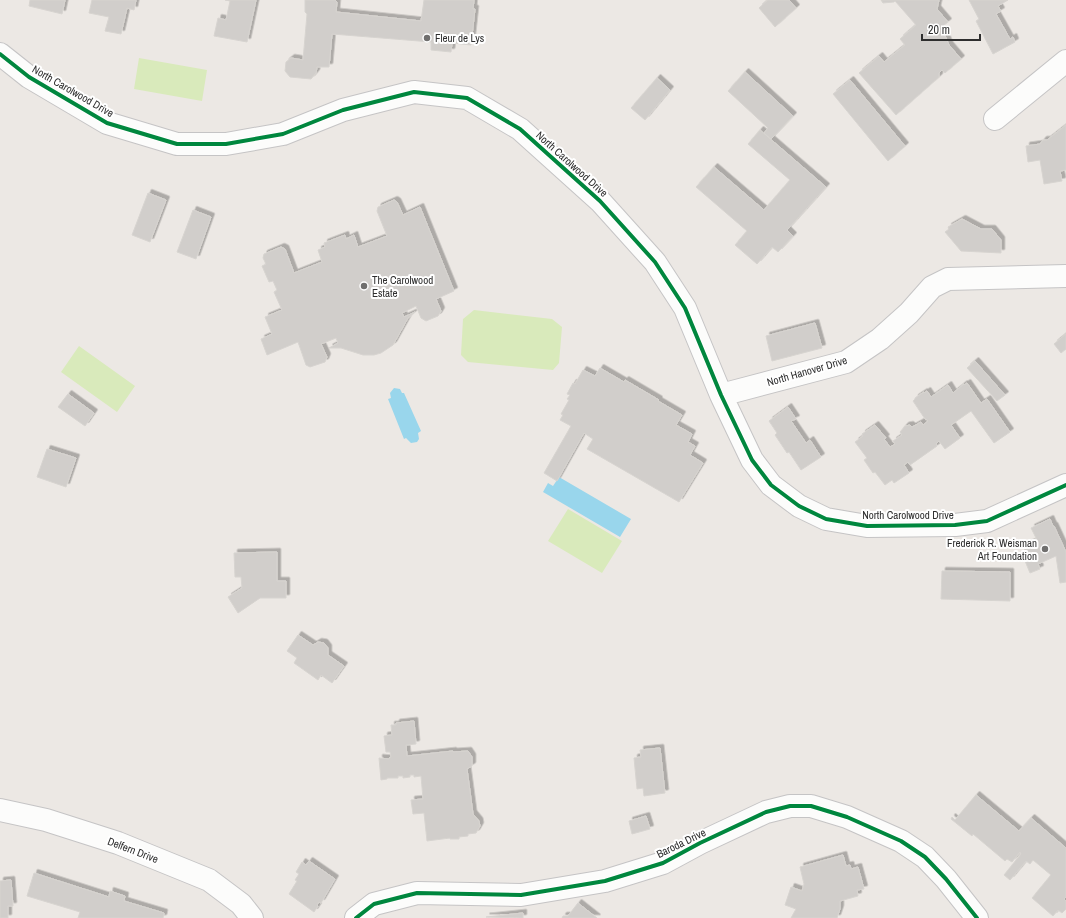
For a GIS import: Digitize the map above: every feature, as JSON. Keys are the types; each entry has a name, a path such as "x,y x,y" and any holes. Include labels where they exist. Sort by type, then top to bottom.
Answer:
{"street":[{"name":"North Carolwood Drive","path":"0,54 29,77 107,122 177,144 226,144 284,134 344,110 414,92 467,98 520,129 600,201 655,262 685,308 721,394 752,460 771,485 799,506 826,519 867,526 955,525 987,521 1066,485"},
{"path":"995,119 1066,61"},
{"name":"North Hanover Drive","path":"721,394 846,362 880,339 909,313 932,287 948,279 1066,276"},
{"name":"Baroda Drive","path":"356,918 374,904 417,893 521,895 605,881 663,863 700,843 766,812 790,806 811,806 847,817 901,841 925,857 946,878 977,918"},
{"name":"Delfern Drive","path":"0,810 46,820 118,843 208,880 241,904 252,918"}],"green space":[{"path":"139,58 207,70 202,101 134,89"},
{"path":"474,310 552,319 562,327 559,363 553,370 468,362 461,355 463,319"},
{"path":"79,346 135,386 117,412 61,372"},
{"path":"568,509 622,541 602,573 548,541"}],"water":[{"path":"394,388 400,389 402,393 404,393 421,431 418,433 419,439 417,442 411,443 406,438 404,439 388,399 391,398 390,393"},
{"path":"559,477 631,519 620,537 543,492 548,483 553,486"}],"building":[{"path":"30,0 65,0 62,14 29,6"},
{"path":"92,0 136,0 134,10 127,8 121,34 105,31 109,17 89,13"},
{"path":"225,0 256,0 247,42 214,36 218,18 226,20 230,1"},
{"name":"Fleur de Lys","path":"305,0 335,0 337,2 336,12 421,21 424,0 474,0 473,9 475,9 471,45 452,43 451,52 431,50 431,42 332,34 329,67 317,67 316,73 311,79 290,77 285,71 286,62 291,58 303,60 307,14 305,12"},
{"path":"768,0 789,0 796,8 775,27 759,8"},
{"path":"881,0 939,0 937,9 948,22 939,29 944,33 949,45 961,59 945,73 942,70 939,73 939,77 896,115 859,73 879,56 884,62 905,45 900,39 916,25 895,1 883,3"},
{"path":"969,0 1008,0 998,6 1001,11 996,14 1010,39 1013,37 1015,42 993,54 976,21 979,19"},
{"path":"745,72 793,116 771,139 764,133 768,128 728,91"},
{"path":"657,78 670,90 645,120 631,108"},
{"path":"850,80 905,146 888,161 833,94"},
{"path":"1066,125 1066,170 1060,171 1062,181 1044,184 1040,160 1028,162 1026,146 1040,144 1043,140 1047,140"},
{"path":"760,130 826,187 787,230 793,236 778,252 772,247 757,264 735,245 747,231 696,187 714,167 764,210 790,180 748,144"},
{"path":"148,193 166,200 150,242 132,235"},
{"name":"The Carolwood Estate","path":"394,200 397,202 403,215 420,207 454,291 436,299 441,311 438,316 426,321 421,318 416,306 402,313 404,317 415,312 408,318 393,345 381,353 374,355 363,355 341,348 329,348 338,343 336,338 321,344 327,357 325,362 310,367 306,365 298,342 267,355 261,339 272,334 265,317 282,310 274,292 277,290 273,281 269,282 262,266 266,264 263,258 264,254 281,247 285,249 294,273 322,262 318,250 325,247 324,243 345,235 346,239 354,235 358,247 387,236 377,211 378,207"},
{"path":"193,210 211,217 196,259 177,252"},
{"path":"962,219 981,229 992,229 1001,240 1001,253 961,251 945,232 949,229 948,227"},
{"path":"815,323 822,348 772,361 766,336"},
{"path":"1066,334 1066,349 1061,353 1054,344"},
{"path":"975,361 1005,395 997,401 967,368"},
{"path":"600,368 624,382 625,380 682,415 676,425 692,434 688,442 695,446 690,455 703,463 679,502 587,449 593,439 584,433 557,481 544,473 571,426 560,420 563,415 561,414 569,400 567,399 570,395 567,394 583,370 595,376"},
{"path":"967,383 981,403 987,399 1010,432 994,443 971,411 951,425 960,438 945,449 939,441 936,444 937,446 910,465 908,462 904,465 909,473 894,483 892,480 885,485 875,472 873,473 864,460 867,458 855,442 863,436 862,434 875,425 886,438 884,439 890,447 895,444 893,441 902,435 900,432 905,426 910,425 912,427 921,422 923,425 928,421 913,401 915,398 927,391 931,397 948,385 953,393"},
{"path":"68,394 94,413 85,426 58,407"},
{"path":"788,407 796,419 791,421 806,443 810,440 821,457 801,470 775,435 777,433 769,421"},
{"path":"47,449 76,458 66,487 37,477"},
{"name":"Frederick R. Weisman Art Foundation","path":"1050,519 1066,552 1066,582 1060,583 1056,556 1038,564 1040,569 1030,573 1025,561 1029,559 1023,546 1037,540 1031,528"},
{"path":"277,552 277,581 286,581 286,598 260,598 238,613 228,597 242,588 241,577 235,577 234,553"},
{"path":"942,571 1010,572 1010,601 941,599"},
{"path":"298,635 313,645 318,642 324,643 328,648 328,655 344,666 332,683 321,675 318,680 294,663 297,658 287,651"},
{"path":"414,721 416,744 406,745 407,756 453,751 468,751 472,757 472,766 467,769 473,814 479,821 480,826 476,833 459,837 459,839 450,838 427,841 424,813 413,814 411,800 423,799 421,776 414,777 414,775 410,775 410,777 403,778 403,776 398,776 398,778 387,778 381,780 379,758 389,759 391,757 390,752 386,752 384,736 392,735 391,725"},
{"path":"660,748 665,793 644,796 643,788 637,789 634,758 641,757 640,750"},
{"path":"976,795 1019,831 1031,818 1066,848 1066,897 1064,899 1066,901 1066,909 1062,913 1058,910 1053,916 1032,898 1051,875 1033,860 1030,864 1026,861 1010,880 1004,875 1021,854 1020,852 1012,862 1007,859 1005,861 973,834 972,836 951,819 952,817 955,820"},
{"path":"646,816 650,829 632,834 629,821"},
{"path":"843,855 846,866 850,865 851,869 858,867 864,889 857,890 858,896 840,901 840,909 837,918 791,918 796,909 785,905 791,887 802,891 804,884 800,867"},
{"path":"309,861 335,879 321,903 319,902 317,905 318,906 314,912 289,894 297,881 295,880 299,874 296,872 302,862 306,865"},
{"path":"34,873 109,897 110,891 125,896 124,901 164,913 163,918 78,918 80,912 27,896"},
{"path":"11,880 13,906 8,906 8,918 0,918 0,881"},
{"path":"578,903 597,918 562,918 563,916 568,916"},
{"path":"523,913 523,918 486,917"}],"cycle path":[{"path":"0,54 29,77 107,123 177,144 226,144 283,134 343,110 414,92 467,98 520,129 600,201 655,262 685,308 721,395 752,460 771,485 799,506 826,519 867,526 955,525 987,521 1066,485"},
{"path":"356,918 374,904 417,893 521,895 605,881 663,863 700,843 766,812 790,806 811,806 847,817 901,841 925,857 946,879 977,918"}],"place":[{"name":"Fleur de Lys","path":"427,38"},
{"name":"The Carolwood Estate","path":"364,286"},
{"name":"Frederick R. Weisman Art Foundation","path":"1045,549"}]}
